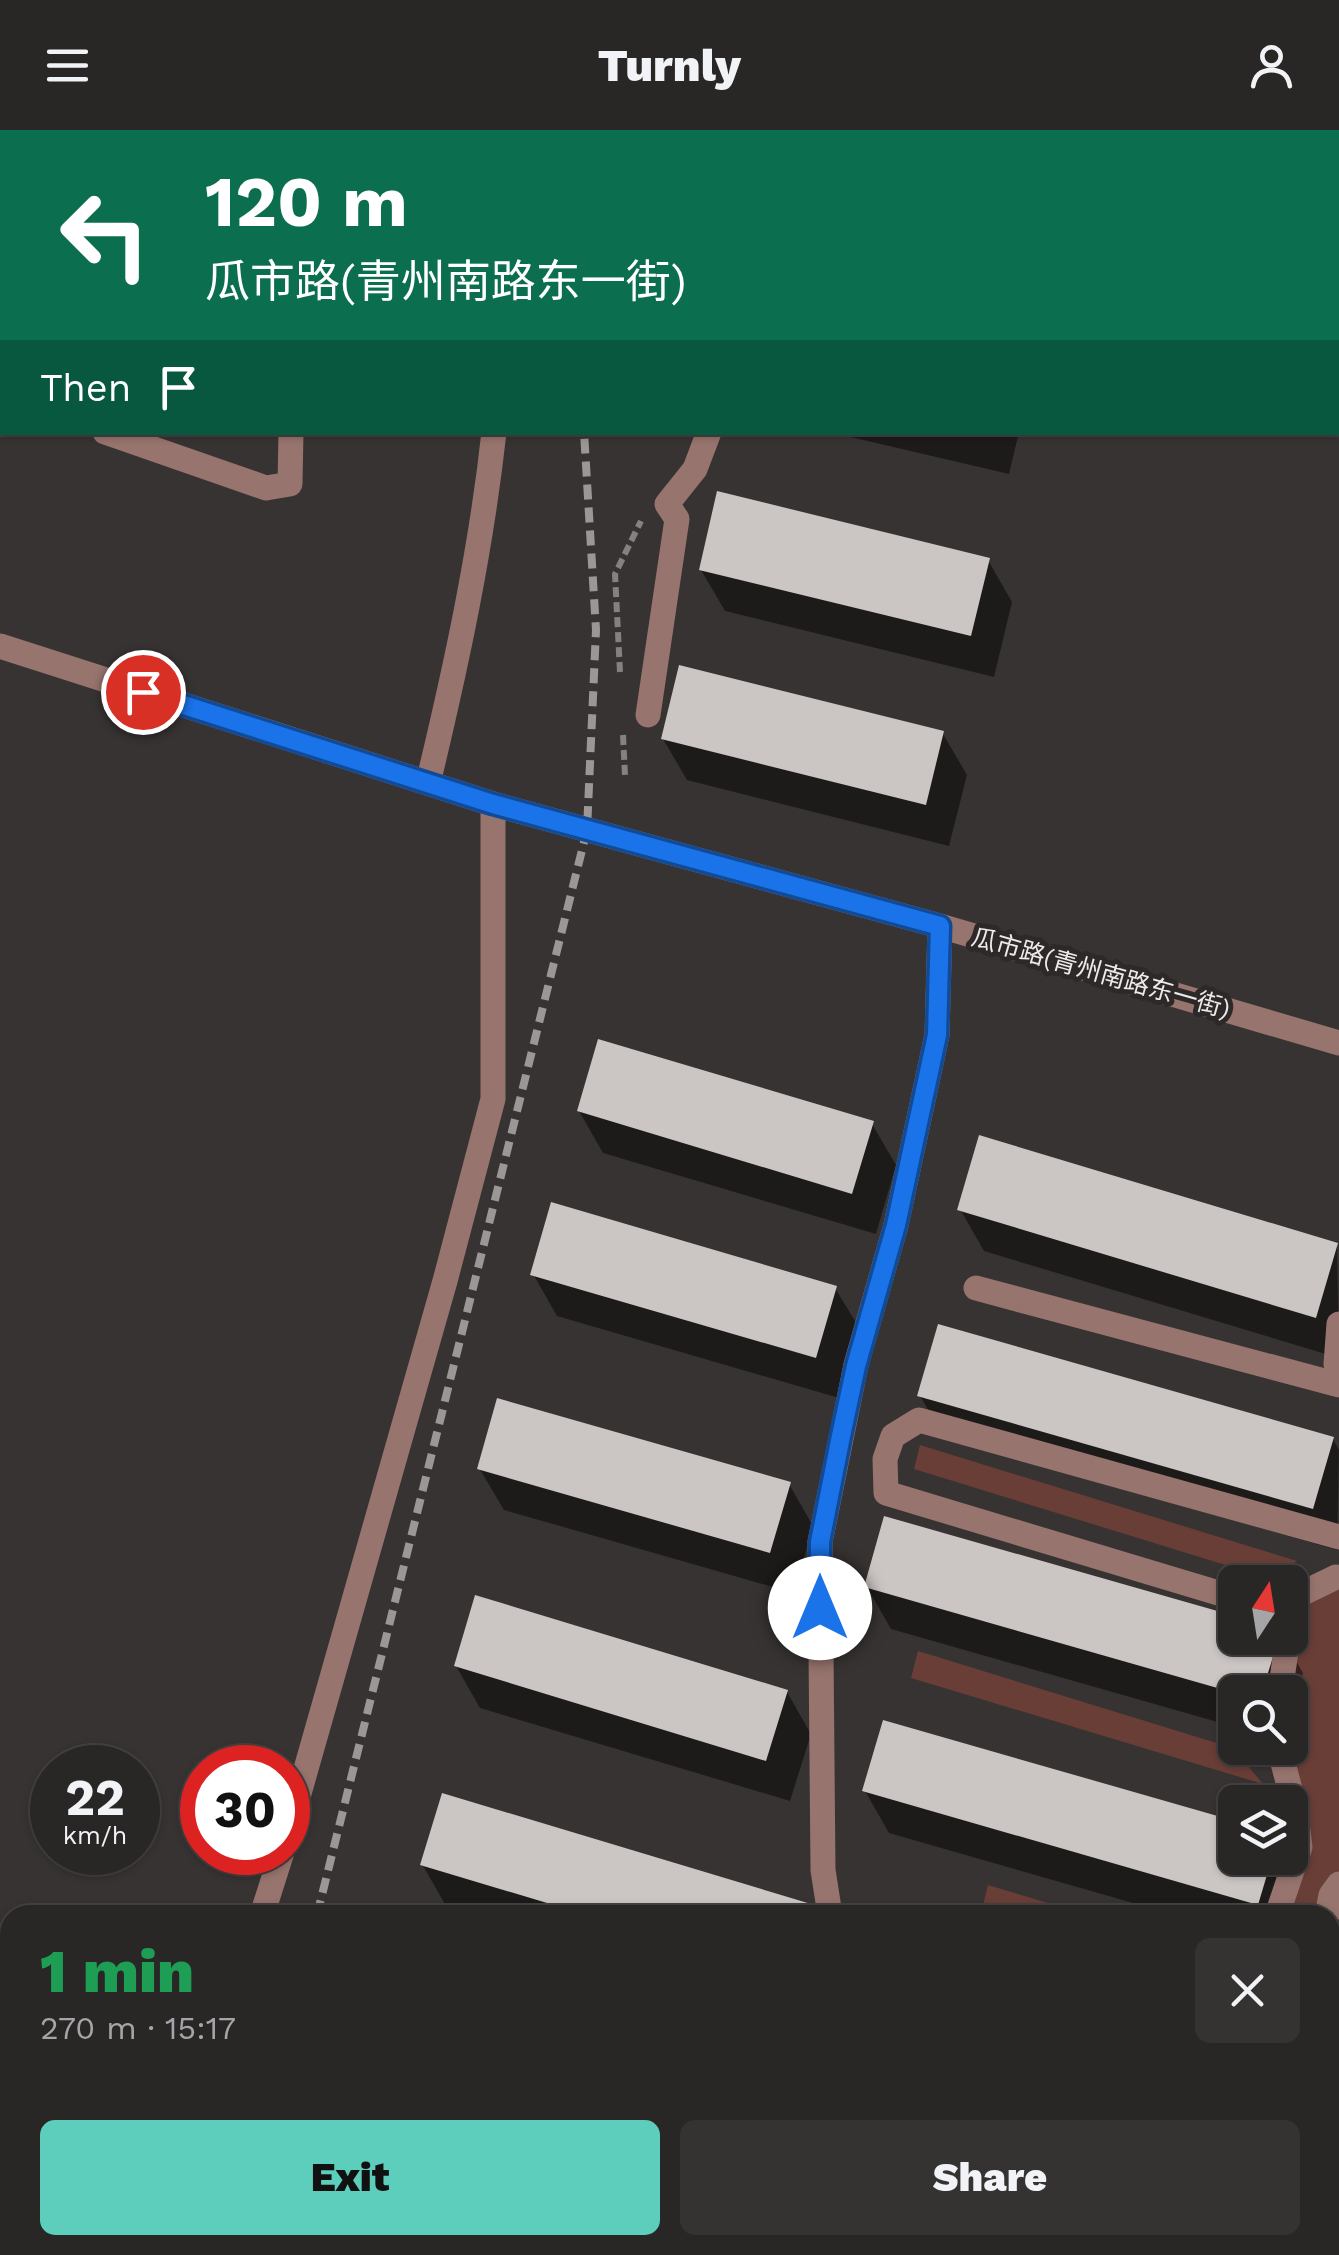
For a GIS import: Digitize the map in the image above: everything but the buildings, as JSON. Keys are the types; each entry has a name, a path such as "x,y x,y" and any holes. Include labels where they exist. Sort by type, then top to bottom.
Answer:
{"street":[{"path":"115,435 266,488 290,484 291,435"},
{"path":"428,783 465,618 485,512 494,435"},
{"path":"648,715 677,519 667,504 695,469 708,435"},
{"name":"瓜市路(青州南路东一街)","path":"0,646 493,804 940,926 1339,1043"},
{"path":"310,1755 493,1100 493,804"},
{"path":"828,1905 823,1870 820,1542 856,1366 896,1225 937,1035 940,926"},
{"path":"976,1288 1339,1385"},
{"path":"1339,1324 1339,1372"},
{"path":"1218,1593 886,1492 885,1458 893,1436 919,1420 1339,1537"},
{"path":"1308,1590 1338,1573"},
{"path":"1280,1905 1300,1846 1284,1765"},
{"path":"265,1905 275,1875"}],"shaded area":[{"path":"920,1445 1297,1561 1291,1565 1226,1565 914,1469"},
{"path":"1339,1580 1339,1884 1331,1905 1280,1905 1291,1875 1308,1875 1308,1785 1294,1785 1292,1765 1308,1765 1308,1675 1291,1675 1291,1655 1308,1655 1308,1603"},
{"path":"918,1651 1218,1743 1218,1765 1247,1765 1263,1784 911,1678"},
{"path":"988,1885 1055,1905 983,1905"}],"railway":[{"path":"319,1905 587,830 596,630 584,435"}],"route":[{"path":"143,692 493,804 940,926 937,1035 896,1225 856,1366 841,1436 820,1542 820,1608"}]}
